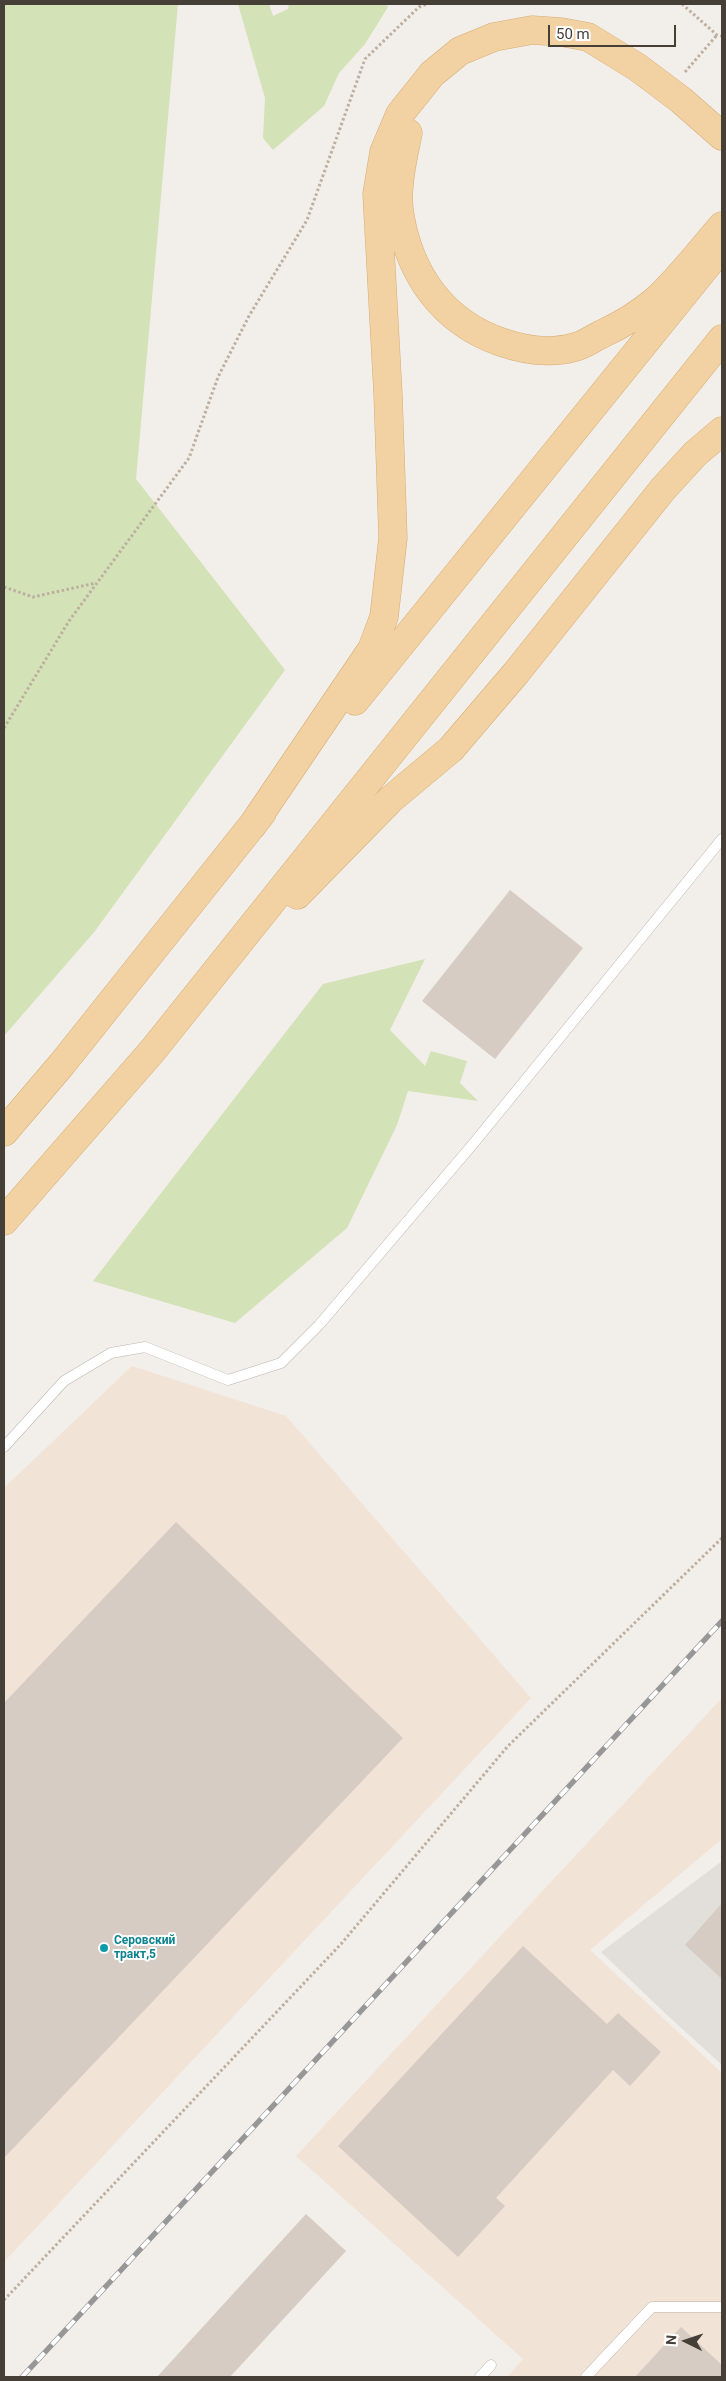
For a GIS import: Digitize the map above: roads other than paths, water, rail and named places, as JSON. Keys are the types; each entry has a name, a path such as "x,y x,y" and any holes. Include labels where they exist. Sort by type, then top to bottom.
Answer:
{"main road":[{"path":"252,826 372,649 384,617 393,538 388,394 377,194 384,152 400,114 432,74 460,51 494,37 532,30 561,32 588,37 603,45 637,67 681,100 722,136"},
{"path":"432,74 410,122 401,167 400,215 415,266 432,295 453,315 481,335 532,350 554,352 576,347 618,326 656,300 722,226"},
{"path":"4,1132 62,1064 252,826 425,617 722,247"},
{"path":"153,1050 722,339"},
{"path":"4,1221 153,1050 303,888 390,800 451,749 516,673 663,489 695,454 722,431"}],"lane":[{"path":"4,1447 64,1381 111,1353 145,1347 228,1380 281,1363 319,1325 473,1144 722,839"},
{"path":"586,2377 652,2307 722,2307"},
{"path":"480,2377 491,2365"}],"railway":[{"path":"22,2377 722,1621"}],"place":[{"name":"Серовский тракт,5","path":"104,1948"}]}
